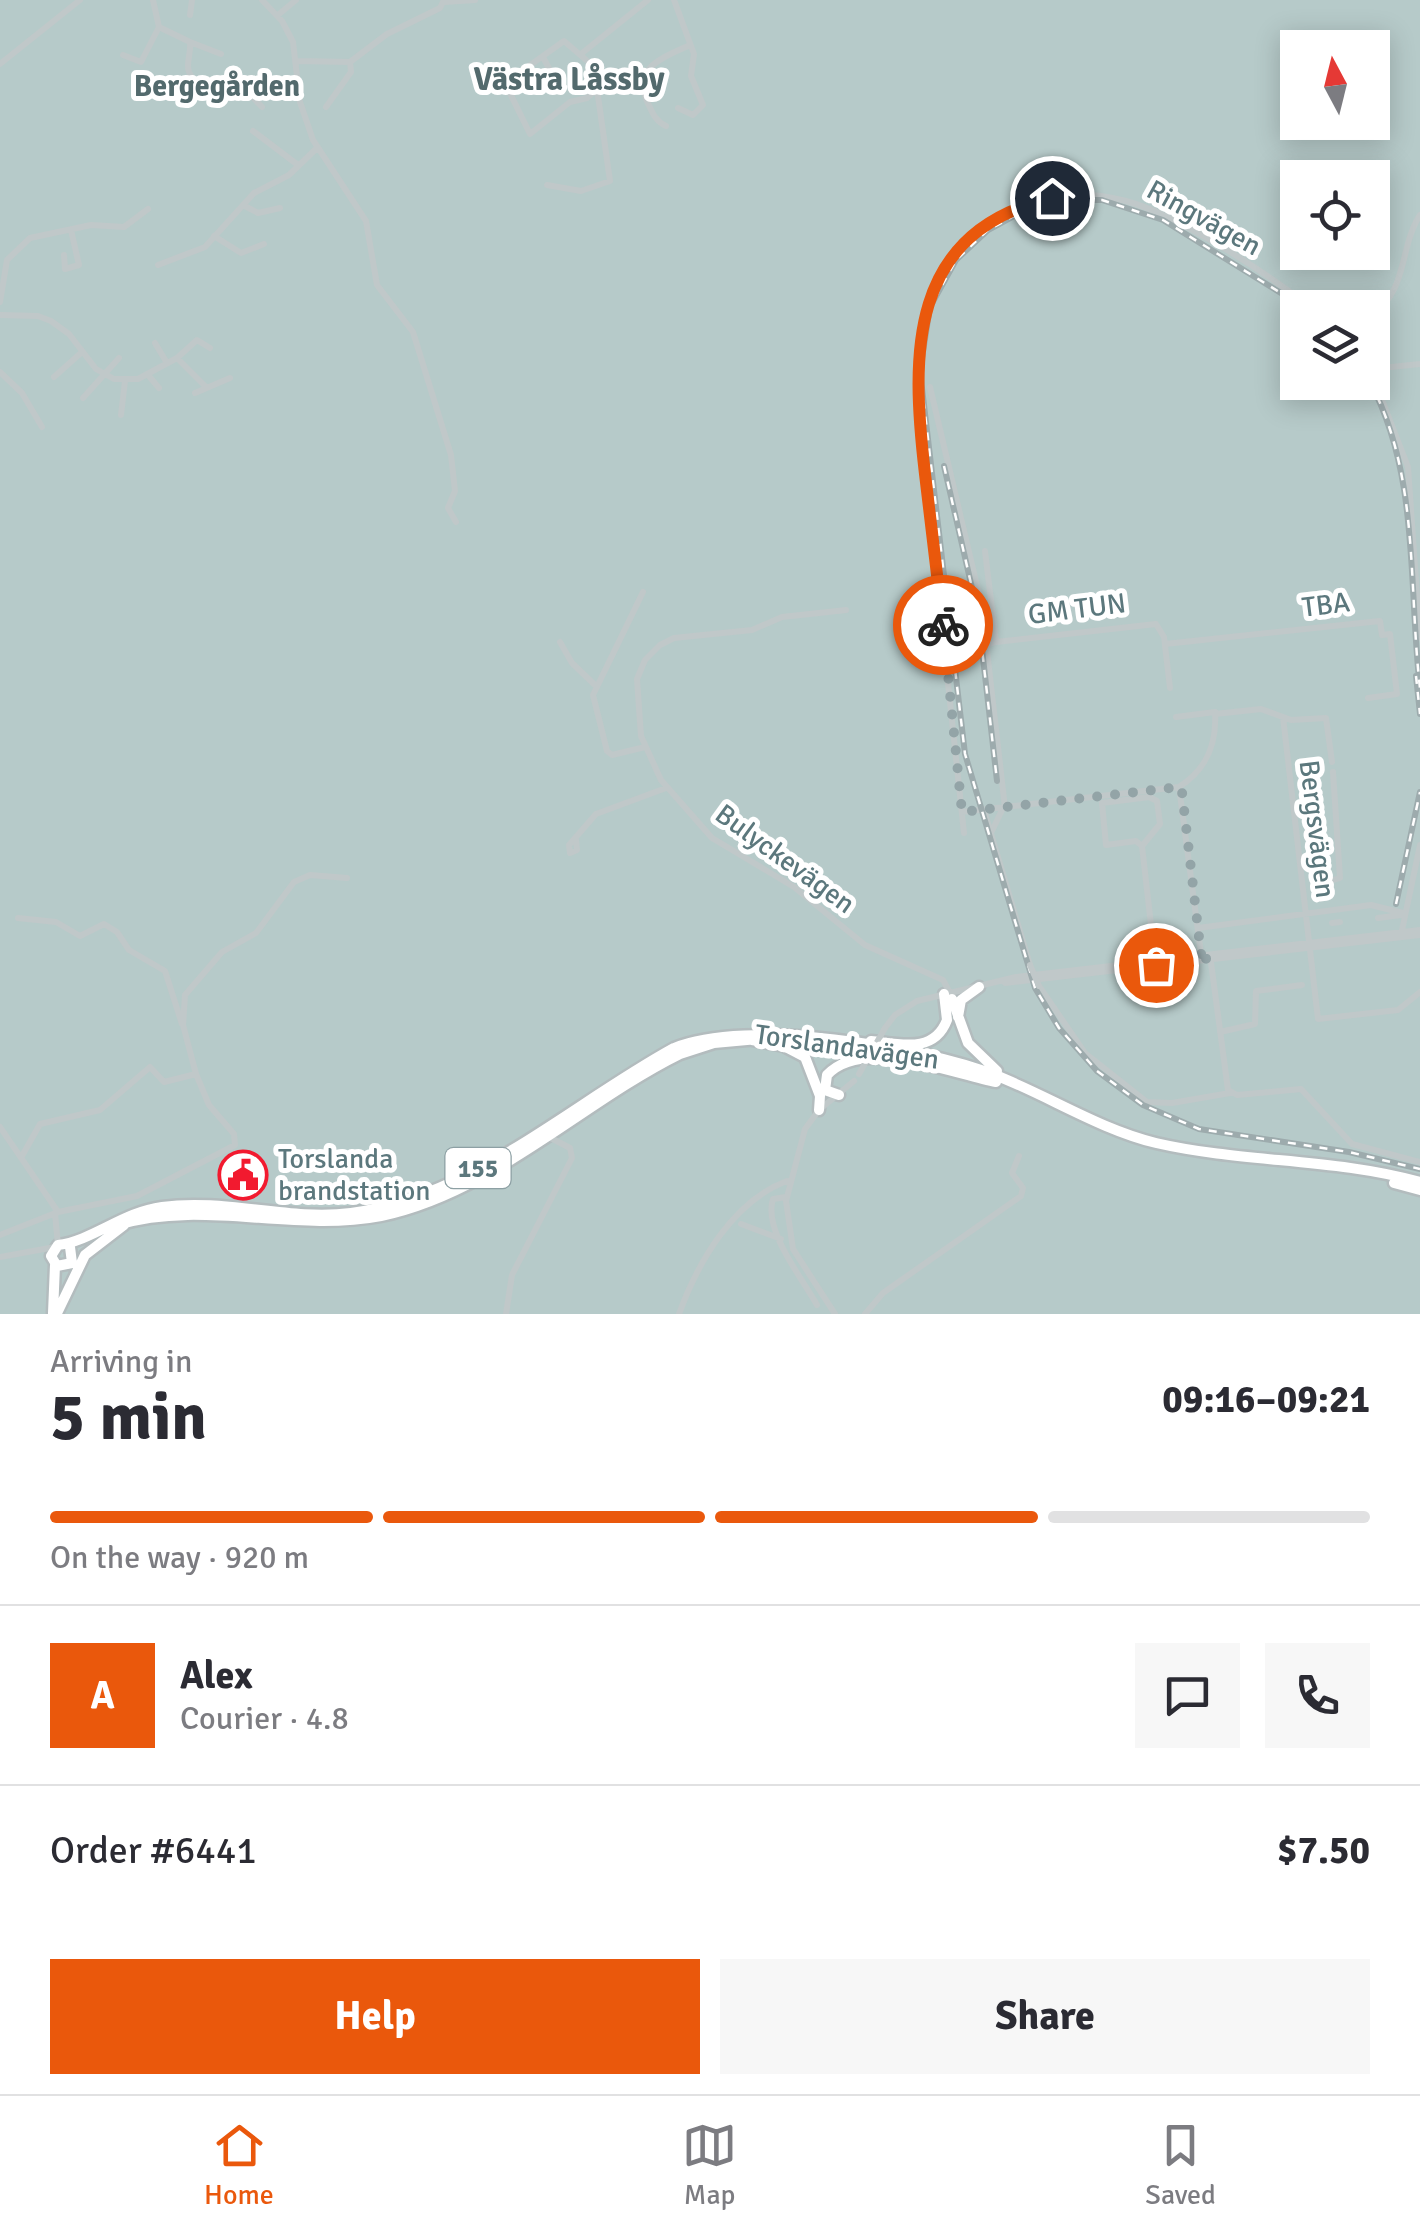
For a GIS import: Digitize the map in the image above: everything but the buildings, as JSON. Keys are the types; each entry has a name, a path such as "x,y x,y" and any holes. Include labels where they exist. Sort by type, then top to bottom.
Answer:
{"main road":[{"path":"958,1023 961,1000 979,986"},
{"path":"947,994 958,1023 986,1064 1022,1087"},
{"path":"746,1036 922,1044 936,1038 945,1026 947,994"},
{"path":"746,1036 784,1046 805,1058 827,1101"},
{"name":"Torslandavägen","path":"62,1246 119,1218 163,1206 326,1214 414,1199 463,1176 674,1048 700,1038 746,1036 925,1055 1022,1087 1140,1139 1420,1186"},
{"name":"Torslandavägen","path":"65,1264 100,1234 129,1222 184,1212 320,1222 385,1215 448,1193 542,1137 558,1134 680,1054 746,1036 908,1058 996,1082 1092,1126 1164,1151 1420,1186"},
{"path":"827,1101 824,1080 832,1070 858,1060 916,1062 996,1082"},
{"name":"155","path":"56,1313 65,1264 62,1246"},
{"name":"155","path":"56,1313 65,1264 62,1246"}],"street":[{"path":"0,64 80,0"},
{"path":"123,55 141,62 159,27 152,0"},
{"path":"190,15 192,0"},
{"path":"262,0 278,15 291,38 300,102 317,148 366,221 377,285 413,332 448,445 455,485 448,508 456,522"},
{"path":"278,15 296,0"},
{"path":"296,61 350,62 387,34 444,1 474,0"},
{"path":"581,54 648,0"},
{"path":"674,0 690,46 692,76 702,107 693,116 678,108"},
{"path":"159,27 221,54"},
{"path":"547,185 581,191 610,180 595,70 564,41 504,84 530,134 570,102 588,98 597,89"},
{"path":"190,42 188,70 195,80 207,86 244,88 262,107"},
{"path":"666,126 657,121 642,90 645,74 654,62 690,46"},
{"path":"543,56 554,78"},
{"path":"326,107 351,72 350,62"},
{"path":"254,131 298,164"},
{"path":"158,265 201,249 243,205 317,148"},
{"name":"Ringvägen","path":"964,833 916,394 922,320 942,273 974,235 1016,210 1052,198 1098,196 1134,203 1168,218 1282,290"},
{"path":"243,205 258,214 280,208"},
{"path":"0,302 7,260 16,248 36,236 91,224 124,226 148,209"},
{"path":"1390,297 1408,238 1420,215"},
{"path":"64,255 63,268 79,265 71,230"},
{"path":"214,236 241,252 264,244"},
{"path":"0,315 48,319 69,334 106,376 124,381 148,375 195,341 210,348"},
{"path":"154,343 166,362"},
{"path":"54,377 82,352"},
{"path":"83,398 119,358"},
{"path":"176,358 206,387"},
{"path":"1390,369 1420,364"},
{"path":"0,386 4,374"},
{"path":"4,374 42,428"},
{"path":"148,375 160,388"},
{"path":"195,393 230,378"},
{"path":"121,414 124,381"},
{"path":"930,387 982,606 1004,808 990,836"},
{"path":"1383,400 1408,467 1420,637"},
{"path":"985,552 996,642 986,645"},
{"path":"642,592 593,695 606,750 612,755 644,747"},
{"path":"1415,592 1420,603"},
{"name":"Bulyckevägen","path":"846,610 782,618 757,629 674,638 660,645 645,660 636,685 644,747 666,788 729,852 794,888 871,949 931,977 947,994"},
{"name":"TBA","path":"1165,644 1380,621 1382,634 1390,634 1397,694 1368,698"},
{"name":"GM TUN","path":"996,642 1150,623 1162,630 1165,644"},
{"path":"560,642 572,664 596,686"},
{"path":"1165,644 1170,688"},
{"path":"1176,717 1261,709 1283,717 1326,718 1332,762"},
{"path":"962,812 1180,787 1214,750 1215,713"},
{"name":"Bergsvägen","path":"1283,717 1318,1019 1398,1010 1420,992"},
{"path":"1317,885 1340,878 1333,772"},
{"path":"1180,787 1198,928 1209,956 1230,1093"},
{"path":"576,840 596,814 666,788"},
{"path":"1142,846 1160,824 1156,799 1102,803 1106,844 1136,841 1142,846 1155,963"},
{"path":"987,810 990,836 1030,965 1039,986 1085,1053 1147,1102 1301,1089 1352,1144 1420,1162"},
{"path":"1401,934 1420,845"},
{"path":"1411,884 1412,860"},
{"path":"183,1025 188,992 222,952 256,933 288,886 310,875 347,878"},
{"path":"1198,928 1371,905 1403,914"},
{"path":"1378,918 1403,914"},
{"path":"0,1235 56,1213 137,1196 234,1145 234,1134 209,1105 196,1074 165,971 129,950 112,926 104,924 80,936 56,922 18,918"},
{"path":"979,986 1420,932"},
{"path":"835,1314 793,1248 786,1227 788,1181 797,1153 827,1101 856,1077 885,1028 901,1010 928,998 1016,976 1155,963"},
{"path":"1109,970 1124,974"},
{"path":"928,998 935,988 931,977"},
{"path":"1220,1032 1253,1026 1256,991 1302,985"},
{"path":"22,1156 40,1124 100,1110 150,1068 164,1082 196,1074"},
{"path":"0,1127 56,1213 62,1246"},
{"path":"506,1314 512,1275 572,1158 571,1149 558,1134"},
{"path":"865,1314 883,1293 1021,1196 1024,1188 1012,1174 1019,1156"},
{"path":"678,1314 700,1267 726,1230 761,1191 788,1181"},
{"path":"786,1197 777,1196 771,1204 788,1263 817,1305 803,1300"},
{"path":"741,1224 781,1238"},
{"name":"Torslandavägen","path":"0,1257 62,1246"},
{"name":"Torslandavägen","path":"14,1256 65,1264"}],"shaded area":[{"path":"0,0 1420,0 1420,1314 0,1314"}],"railway":[{"path":"1280,293 1163,220 1102,200 1061,200 1027,209 988,230 956,260 930,307 920,371 965,754 1035,988 1059,1028 1097,1071 1143,1105 1199,1129 1349,1152 1420,1169"},
{"path":"1378,400 1405,493 1420,688"},
{"path":"944,466 978,614 997,781"},
{"path":"1416,676 1420,714"},
{"path":"1396,904 1420,792"}],"way so far":[{"path":"943,625 962,812 1180,787 1201,954 1210,954 1211,958 1156,965"}],"place":[{"name":"Torslanda brandstation","path":"243,1175"}],"district":[{"name":"Västra Låssby","path":"569,79"},
{"name":"Bergegården","path":"217,86"}],"route":[{"path":"943,625 916,394 922,320 942,273 974,235 1001,217 1052,198"}]}
